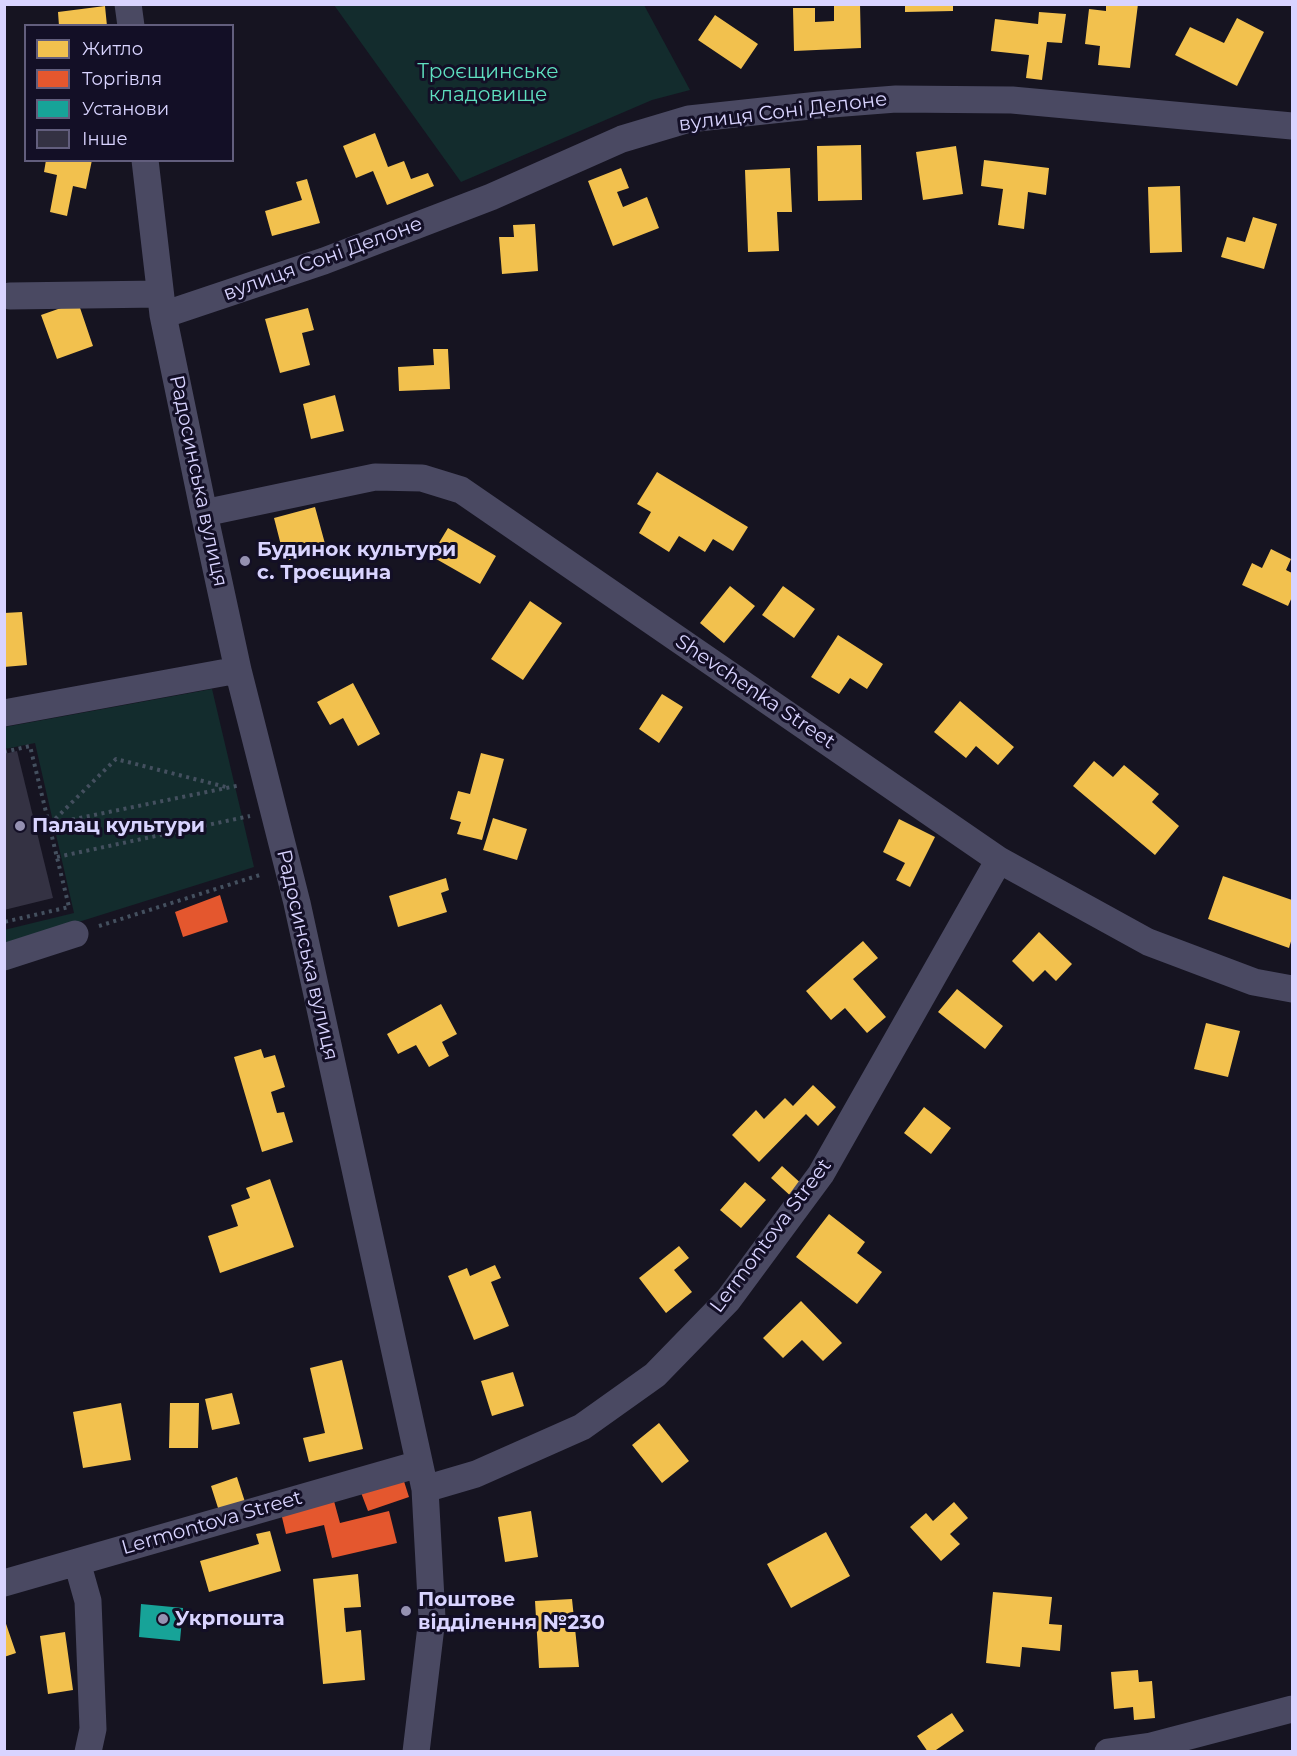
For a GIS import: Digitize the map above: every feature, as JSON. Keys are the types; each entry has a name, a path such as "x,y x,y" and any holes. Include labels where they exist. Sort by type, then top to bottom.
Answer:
{"street":[{"path":"128,4 130,24"},
{"name":"вулиця Соні Делоне","path":"10,296 162,304 324,261 491,197 622,139 689,119 896,99 1012,100 1293,126"},
{"name":"Радосинська вулиця","path":"145,162 162,304 204,513 238,670 288,868 422,1476 432,1618 416,1752"},
{"name":"Shevchenka Street","path":"204,513 375,477 422,477 461,490 999,860 1148,942 1254,982 1293,989"},
{"path":"4,713 238,670"},
{"name":"Lermontova Street","path":"4,1582 422,1476 476,1474 582,1427 655,1375 728,1300 821,1174 999,860"},
{"path":"4,957 75,934"},
{"path":"77,1562 87,1601 93,1729 87,1752"},
{"path":"1108,1752 1151,1746 1293,1709"}],"path":[{"path":"4,752 30,746 69,907 4,922"},
{"path":"50,824 116,759 229,788"},
{"path":"50,824 266,780"},
{"path":"57,857 273,812"},
{"path":"75,934 249,877 288,868"}],"green space":[{"name":"Троєщинське кладовище","path":"334,5 644,5 690,90 652,100 461,182"},
{"path":"212,689 254,867 5,945 4,930 74,913 35,743 5,749 5,727"}],"building: Житло":[{"path":"834,4 860,4 861,48 794,51 793,8 815,8 815,22 834,21"},
{"path":"905,4 953,4 953,11 905,12"},
{"path":"1106,4 1138,4 1130,68 1098,65 1100,46 1085,44 1089,9 1106,11"},
{"path":"105,6 107,24 59,24 58,12"},
{"path":"1039,12 1066,14 1062,43 1047,42 1042,80 1026,78 1029,55 991,51 995,19 1038,24"},
{"path":"715,15 758,44 741,69 698,40"},
{"path":"1237,18 1264,32 1237,86 1175,55 1190,27 1224,43"},
{"path":"375,133 388,167 404,161 411,179 428,173 434,186 387,205 373,171 356,178 343,146"},
{"path":"861,145 862,200 818,201 817,146"},
{"path":"956,146 963,194 923,200 916,152"},
{"path":"984,160 1049,168 1046,195 1028,192 1024,229 998,225 1003,189 981,186"},
{"path":"46,162 92,162 86,189 73,186 67,216 50,212 57,175 44,172"},
{"path":"621,168 629,188 617,192 623,207 647,197 659,228 613,246 588,181"},
{"path":"790,168 792,212 777,212 779,251 748,252 745,170"},
{"path":"307,179 320,223 272,236 265,211 302,200 296,182"},
{"path":"1180,186 1182,252 1150,253 1148,187"},
{"path":"1253,217 1277,224 1264,269 1221,257 1227,237 1245,242"},
{"path":"535,224 538,271 502,274 499,237 514,237 513,225"},
{"path":"78,302 93,346 57,359 41,315"},
{"path":"308,308 314,330 302,333 310,365 280,373 265,319"},
{"path":"433,349 448,349 450,389 399,391 398,367 434,365"},
{"path":"335,395 344,431 311,439 303,404"},
{"path":"657,472 748,527 733,551 713,539 705,552 679,536 669,552 639,533 651,512 637,504"},
{"path":"315,507 327,551 285,561 274,518"},
{"path":"448,528 496,556 480,584 431,556"},
{"path":"1271,549 1291,559 1286,570 1292,573 1292,597 1288,606 1242,585 1252,563 1262,568"},
{"path":"730,586 755,606 724,643 700,623"},
{"path":"783,586 815,609 794,638 762,615"},
{"path":"530,601 562,623 523,680 491,659"},
{"path":"22,612 27,665 4,667 4,613"},
{"path":"838,635 883,664 867,689 850,678 839,694 811,677"},
{"path":"353,683 380,734 358,746 343,718 330,725 317,702"},
{"path":"662,694 683,707 659,743 639,729"},
{"path":"960,701 1014,747 998,765 976,746 966,758 934,732"},
{"path":"481,753 504,759 482,840 457,834 461,822 450,819 458,791 470,794"},
{"path":"1094,761 1113,777 1124,765 1159,794 1152,802 1179,826 1155,855 1073,786"},
{"path":"493,818 527,829 517,860 483,850"},
{"path":"899,819 935,837 910,887 896,880 905,863 883,852"},
{"path":"1223,876 1292,900 1292,938 1289,948 1208,919"},
{"path":"446,878 449,890 441,893 447,912 398,927 389,896"},
{"path":"1039,932 1072,964 1056,981 1045,970 1033,982 1012,961"},
{"path":"863,941 878,958 853,979 886,1017 867,1033 845,1008 831,1020 806,991"},
{"path":"957,989 1003,1026 985,1049 938,1012"},
{"path":"441,1004 457,1034 442,1042 449,1056 429,1067 416,1045 398,1054 387,1034"},
{"path":"1206,1023 1240,1031 1228,1077 1194,1069"},
{"path":"261,1049 264,1058 275,1055 285,1087 271,1092 277,1113 284,1112 293,1142 262,1152 234,1057"},
{"path":"813,1085 836,1107 818,1126 806,1114 759,1162 732,1135 756,1110 764,1119 785,1098 793,1106"},
{"path":"924,1107 951,1128 931,1154 904,1133"},
{"path":"782,1166 805,1187 794,1199 771,1178"},
{"path":"270,1179 294,1247 220,1273 208,1236 238,1226 231,1205 250,1198 246,1188"},
{"path":"745,1182 766,1200 741,1228 720,1210"},
{"path":"829,1214 865,1242 857,1253 882,1272 857,1304 796,1257"},
{"path":"679,1246 689,1258 674,1270 692,1292 666,1313 639,1278"},
{"path":"495,1265 501,1278 491,1282 509,1326 474,1340 448,1276 467,1268 470,1276"},
{"path":"801,1301 842,1343 823,1361 802,1340 783,1358 763,1338"},
{"path":"342,1360 363,1449 309,1462 303,1438 325,1433 310,1368"},
{"path":"513,1372 524,1406 492,1416 481,1381"},
{"path":"232,1393 240,1424 212,1430 205,1399"},
{"path":"121,1403 131,1460 83,1468 73,1412"},
{"path":"170,1403 199,1403 198,1448 169,1448"},
{"path":"659,1423 689,1461 662,1483 632,1445"},
{"path":"237,1477 245,1502 219,1511 211,1486"},
{"path":"954,1502 968,1518 950,1534 960,1544 941,1561 910,1527 926,1513 933,1521"},
{"path":"531,1511 538,1557 505,1562 498,1517"},
{"path":"270,1531 281,1571 209,1592 200,1561 259,1544 256,1534"},
{"path":"826,1532 850,1576 791,1608 767,1564"},
{"path":"358,1574 361,1607 344,1608 346,1632 361,1630 365,1680 323,1684 313,1579"},
{"path":"993,1592 1052,1597 1049,1624 1062,1625 1060,1651 1022,1647 1020,1667 986,1663"},
{"path":"572,1599 579,1667 539,1668 535,1601"},
{"path":"4,1618 16,1653 4,1657"},
{"path":"65,1632 73,1690 48,1694 40,1636"},
{"path":"1138,1670 1139,1682 1152,1681 1155,1718 1134,1720 1133,1707 1114,1709 1111,1672"},
{"path":"952,1713 964,1731 933,1752 928,1752 917,1736"}],"building: Торгівля":[{"path":"220,895 228,922 183,937 175,912"},
{"path":"402,1475 409,1497 368,1511 360,1490"},
{"path":"334,1501 340,1523 389,1511 397,1543 332,1558 324,1525 286,1534 281,1513"}],"building: Установи":[{"path":"141,1604 183,1608 180,1641 139,1637"}],"building: Інше":[{"name":"Палац культури","path":"17,751 53,898 4,910 4,754"}],"place":[{"name":"Будинок культури с. Троєщина","path":"245,561"},
{"name":"Палац культури","path":"20,826"},
{"name":"Поштове відділення №230","path":"406,1611"},
{"name":"Укрпошта","path":"163,1619"}]}
